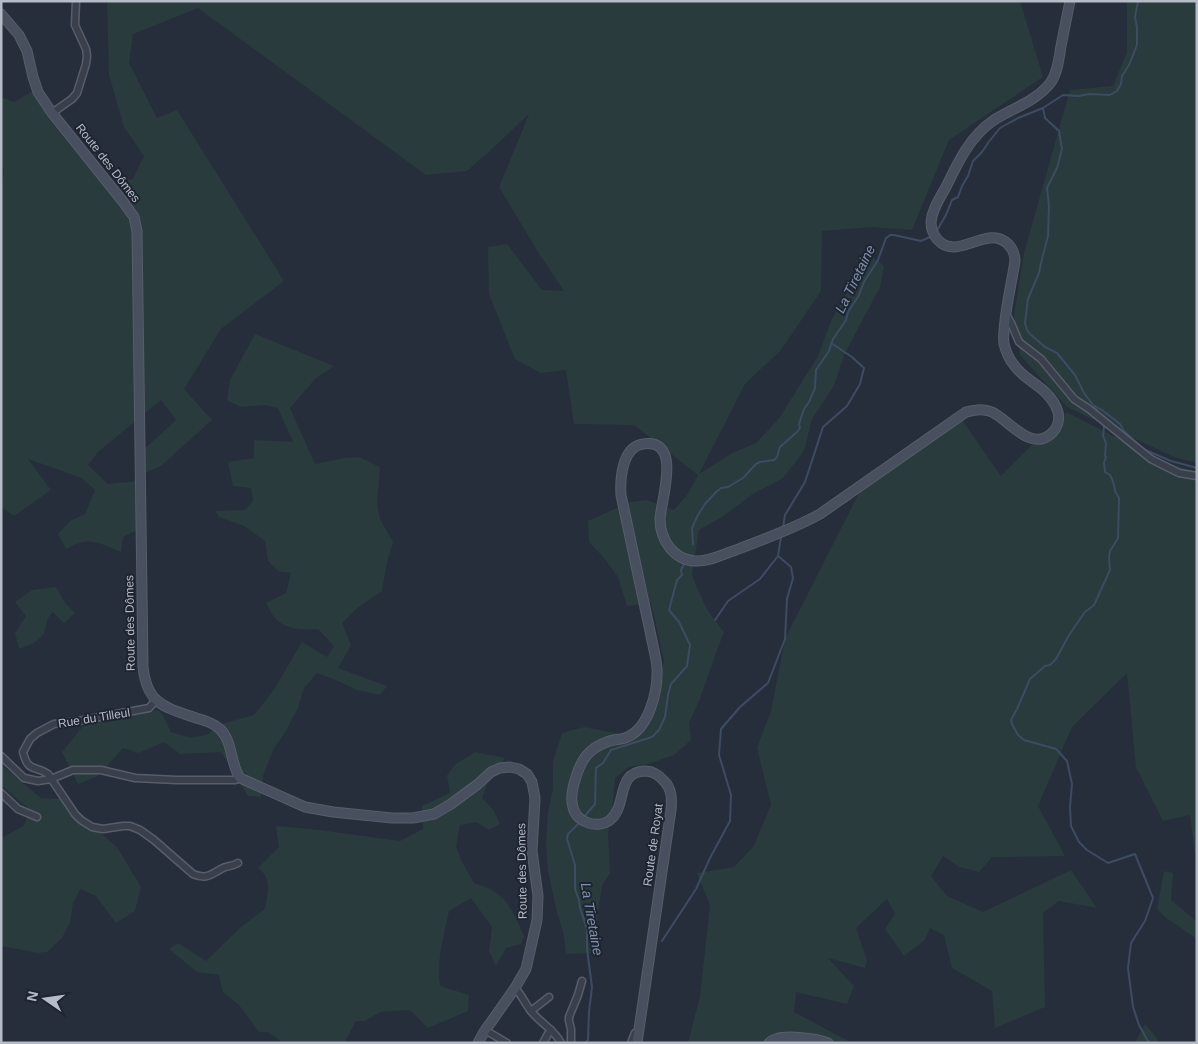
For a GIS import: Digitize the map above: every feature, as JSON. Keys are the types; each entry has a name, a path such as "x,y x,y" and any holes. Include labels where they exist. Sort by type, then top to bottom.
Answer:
{"main road":[{"path":"1006,314 1015,261 1012,248 1000,238 990,237 964,246 955,247 940,242 931,227 933,212 964,150 980,131 992,121 1045,90 1052,80 1057,67 1070,1"},
{"name":"Route des Dômes","path":"1,14 19,35 26,51 38,92 52,113 134,217 137,231 143,667 144,678 153,698 156,700"},
{"name":"Route de Royat","path":"637,1043 672,810 670,790 661,777 655,773 647,771 632,774 627,780 616,813 609,821 599,824 586,823 577,816 573,808 572,794 582,759 594,748 608,741 626,738 637,730 645,721 656,688 657,669 621,490 624,461 632,449 638,445 652,444 662,450 668,468 660,519 663,535 670,550 676,556 695,561 704,561 799,525 820,514 966,412 975,409 991,412 1026,437 1043,438 1055,430 1058,412 1047,394 1014,366 1008,355 1004,345 1006,314"},
{"path":"156,700 164,706 210,722 220,730 227,740 236,772 240,778"},
{"name":"Route des Dômes","path":"240,778 305,807 350,814 413,818 434,814 451,804 491,772 500,768 520,769 528,774 532,782 535,798 532,851 538,896 532,948 526,969 516,988 485,1030 478,1043"},
{"path":"769,1043 777,1038 815,1038 828,1043"}],"street":[{"path":"52,113 72,100 78,93 86,64 86,49 75,25 76,1"},
{"path":"1006,314 1019,342 1041,359 1074,399 1151,459 1179,473 1197,476"},
{"name":"Rue du Tilleul","path":"51,779 43,770 28,766 24,757 25,746 37,733 54,724 150,708 156,700"},
{"path":"1,756 24,778 38,781 51,779 73,770 101,770 143,779 235,780 240,778"},
{"path":"51,779 81,820 92,827 103,829 130,826 140,830 199,877 207,877 225,867 238,863"},
{"path":"1,793 18,809 37,818"},
{"path":"571,1043 569,1017 582,981"},
{"path":"516,988 531,1011 558,1036 561,1043"},
{"path":"531,1011 549,998"},
{"path":"485,1030 506,1043"},
{"path":"543,1043 551,1030"},
{"path":"631,1043 635,1033 639,1033"}],"shaded area":[{"path":"107,1 1020,1 1043,77 949,140 912,230 871,227 822,231 821,291 781,350 745,384 699,474 732,453 756,443 780,417 818,356 832,319 870,255 884,266 880,287 844,355 834,386 812,419 804,451 783,478 753,494 722,517 699,530 692,574 708,611 724,632 700,699 689,723 691,740 674,755 648,764 629,767 615,778 608,833 610,873 602,886 592,953 566,954 564,936 548,871 546,844 548,811 553,789 553,761 562,733 584,727 635,737 654,714 664,660 651,603 627,606 618,577 589,542 588,521 630,502 647,500 674,510 687,495 698,475 634,425 574,424 566,370 541,373 515,359 489,294 488,247 507,244 542,290 564,291 499,187 529,114 467,171 426,175 198,8 133,34 129,63 157,118 177,110 284,281 221,329 184,389 212,420 161,466 143,474 142,451 176,420 161,400 98,452 88,465 108,484 137,481 137,530 123,537 121,552 100,543 88,541 66,549 58,534 70,521 85,514 95,490 82,478 28,459 51,490 14,516 1,507 1,200 4,170 1,162 1,97 14,102 33,91 49,119 103,185 133,179 144,156 124,127 109,75"},
{"path":"1125,1 1197,1 1197,463 1174,457 1067,407 1020,355 1014,315 1024,253 1070,90 1113,86 1127,52 1127,4"},
{"path":"255,334 334,366 316,378 290,408 315,464 359,457 380,467 377,504 380,519 393,542 382,591 356,609 342,623 351,645 338,668 387,686 380,695 357,690 317,673 304,688 298,708 286,731 274,748 263,776 261,797 248,796 221,752 180,754 164,742 139,753 123,748 98,776 78,784 62,752 83,726 158,710 164,717 171,732 191,738 206,735 225,723 254,715 273,691 302,642 327,657 334,646 318,629 289,627 279,622 266,603 286,593 291,573 278,571 268,561 265,541 244,526 219,517 215,511 245,510 253,501 251,488 233,486 228,462 254,458 254,440 293,442 278,408 265,405 241,407 227,400 230,380"},
{"path":"1066,412 1165,462 1197,472 1197,857 1195,855 1190,815 1163,821 1136,767 1127,673 1072,727 1038,806 1065,856 992,857 979,872 959,867 943,856 931,876 947,896 983,912 1071,870 1097,908 1059,901 1043,913 1045,1007 995,1028 992,991 952,968 944,935 930,928 925,940 904,956 885,929 895,914 887,899 856,928 867,960 865,968 828,958 854,986 847,1004 796,992 794,1012 852,1043 688,1043 700,996 710,905 697,873 734,867 753,847 771,805 757,748 771,711 785,639 861,489 924,443 962,420 1001,476 1032,445 1053,435"},
{"path":"56,587 65,603 75,613 64,623 53,612 48,618 44,634 34,643 19,649 15,633 26,616 15,602 32,590"},
{"path":"475,752 505,758 488,782 482,798 494,811 500,824 489,830 476,822 460,825 456,846 461,860 474,883 491,889 505,900 524,936 521,944 506,948 496,966 489,951 492,927 471,898 449,911 440,958 440,986 469,995 468,1011 428,1028 410,1010 380,1012 365,1021 356,1021 344,1043 283,1043 268,1032 259,1032 239,1005 223,992 219,975 197,972 169,949 178,943 206,961 241,927 265,909 268,892 267,881 263,872 258,868 279,847 276,826 400,841 423,829 422,806 450,793 447,775 456,764"},
{"path":"1,765 41,798 60,799 117,847 141,887 135,911 116,923 96,896 80,889 73,903 70,922 62,938 47,952 37,953 1,946 1,838 24,826 30,810 1,785"},
{"path":"1164,871 1173,873 1171,900 1197,922 1197,939 1165,917 1157,909"},
{"path":"1145,1024 1157,1038 1158,1043 1135,1043"}],"waterway":[{"name":"La Tiretaine","path":"936,232 952,200 958,197 973,161 1000,128 1043,108 1063,95 1110,95 1117,91 1137,45 1135,17 1138,1"},
{"path":"1043,108 1045,118 1059,131 1062,149 1057,168 1047,188 1049,206 1048,236 1039,273 1028,299 1025,323 1030,334 1045,347 1057,353 1075,375 1084,393 1099,413"},
{"name":"La Tiretaine","path":"693,544 692,528 705,504 716,492 743,478 756,464 774,460 780,447 800,428 799,424 804,409 815,388 816,370 829,351 833,339 846,320 848,312 878,260 886,238 894,235 921,241 930,237"},
{"path":"783,527 785,515 805,482 823,427 847,406 860,384 864,368 852,357 831,343"},
{"path":"1095,406 1120,424 1124,431 1143,449 1171,461 1197,468"},
{"path":"1103,423 1103,436 1106,443 1105,472 1110,475 1119,498 1118,538 1110,551 1110,570 1094,605 1085,612 1069,635 1056,659 1030,679 1011,720 1018,735 1024,740 1056,749 1067,761 1072,784 1071,826 1079,842 1087,850 1108,863 1135,854 1153,898 1145,921 1131,943 1128,968 1133,1007 1139,1025 1149,1043"},
{"path":"662,941 696,889 730,821 731,795 719,755 721,729 740,707 768,683 785,639 787,599 793,578 791,567 778,556 781,537"},
{"path":"715,620 728,601 760,579 778,556"},
{"name":"La Tiretaine","path":"584,817 595,804 596,768 603,763 611,750 652,737 659,730 665,717 671,684 687,666 690,645 679,622 669,610 677,580 682,575 681,570 684,564"},
{"name":"La Tiretaine","path":"579,823 568,834 567,839 575,865 575,889 587,929 587,949 592,987 588,1040 585,1043"}]}
